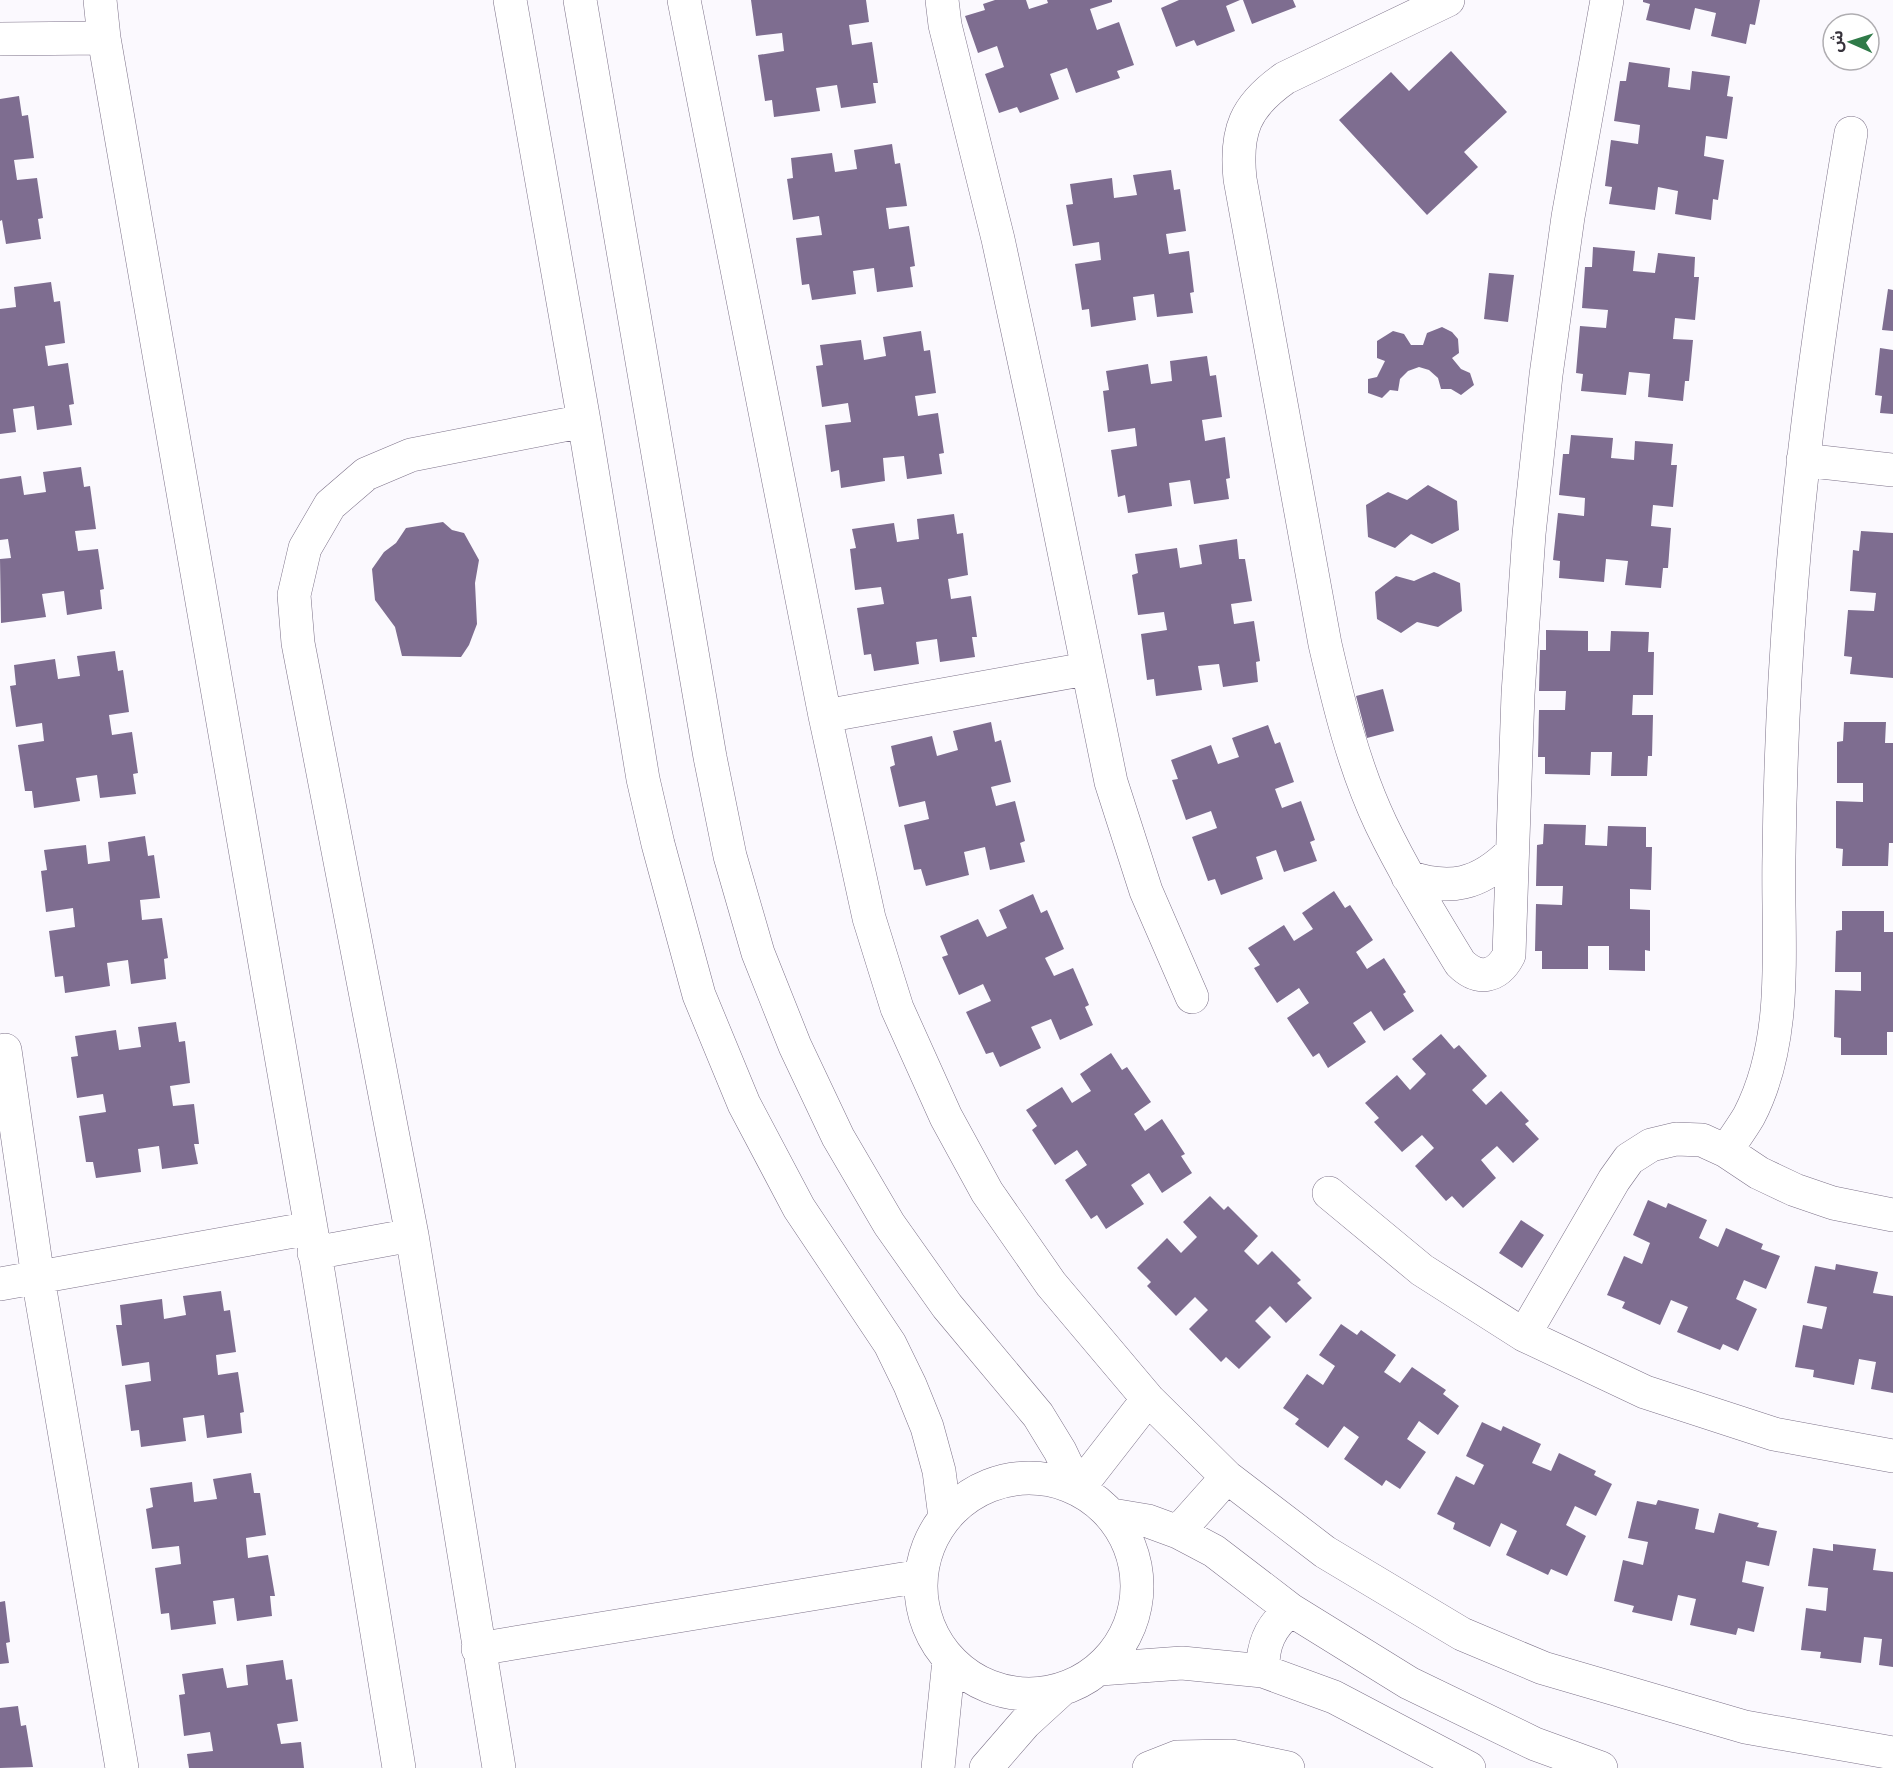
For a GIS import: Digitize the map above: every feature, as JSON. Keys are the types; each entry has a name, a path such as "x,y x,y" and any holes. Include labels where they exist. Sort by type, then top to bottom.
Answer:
{"street":[{"path":"100,0 104,38 312,1240 399,1768"},
{"path":"510,0 584,421 643,779 657,844 699,995 744,1104 799,1208 890,1344 910,1385 927,1427 939,1471 945,1516"},
{"path":"580,0 710,757 730,856 758,952 795,1046 838,1137 889,1224 947,1306 1038,1415 1060,1451 1078,1488"},
{"path":"684,0 825,716 869,918 897,1008 946,1117 987,1192 1051,1284 1149,1399 1227,1478 1325,1552 1462,1634 1533,1664 1745,1727 1893,1753"},
{"path":"942,0 945,25 998,239 1040,430 1086,669 1114,793 1146,891 1192,997"},
{"path":"1448,0 1285,78 1266,92 1251,110 1241,132 1238,155 1240,179 1318,609 1339,705 1357,764 1380,822 1408,877 1460,963 1476,975 1487,975 1496,971 1509,955 1518,694 1529,534 1546,375 1568,217 1607,0"},
{"path":"0,39 104,38"},
{"path":"1726,1151 1749,1116 1765,1075 1776,1031 1783,723 1791,592 1803,460 1832,242 1851,133"},
{"path":"499,1768 412,1235 298,643 294,595 305,548 325,514 330,506 366,474 411,455 584,421"},
{"path":"1803,460 1893,471"},
{"path":"825,716 1086,669"},
{"path":"1408,877 1425,883 1444,885 1463,883 1482,877 1511,853"},
{"path":"5,1050 38,1278 122,1768"},
{"path":"1524,1335 1614,1180 1629,1159 1651,1145 1676,1138 1702,1140 1726,1151 1759,1173 1795,1190 1833,1203 1893,1215"},
{"path":"1329,1193 1422,1270 1524,1335 1656,1396 1774,1434 1893,1456"},
{"path":"0,1284 312,1240 412,1235"},
{"path":"1078,1488 1149,1399"},
{"path":"1032,1477 1056,1480 1078,1488 1112,1515 1127,1539 1136,1566 1138,1594 1132,1622 1119,1647 1100,1669 1081,1682 1060,1691 1030,1695 1000,1691 973,1679 949,1660 932,1635 929,1626 923,1607 921,1576 925,1555 934,1535 945,1516 963,1499 984,1487 1007,1479 1032,1477"},
{"path":"1178,1532 1227,1478"},
{"path":"1112,1515 1148,1521 1178,1532 1214,1551 1291,1610 1409,1683 1534,1744 1601,1768"},
{"path":"478,1649 921,1576"},
{"path":"1263,1671 1263,1657 1268,1636 1280,1619 1291,1610"},
{"path":"938,1768 949,1660"},
{"path":"1100,1669 1182,1663 1263,1671 1334,1697 1469,1768"},
{"path":"986,1768 1025,1723 1060,1691"},
{"path":"1149,1768 1177,1757 1231,1756 1288,1768"}],"building":[{"path":"751,0 866,0 869,22 849,25 852,45 872,42 878,83 873,83 876,103 841,108 837,85 816,88 820,111 774,117 772,100 765,101 758,55 784,51 782,33 756,36"},
{"path":"995,0 1026,0 1029,9 1048,3 1047,0 1112,0 1112,2 1090,9 1097,30 1119,22 1134,65 1117,71 1120,78 1076,93 1067,68 1050,74 1059,99 1020,113 1017,107 999,113 985,74 1004,67 997,46 978,53 965,16 985,10 983,4"},
{"path":"1179,0 1240,0 1226,6 1235,31 1197,46 1194,40 1176,47 1161,8"},
{"path":"1243,0 1293,0 1296,7 1252,24"},
{"path":"1643,0 1760,0 1755,25 1750,24 1746,44 1711,36 1716,13 1695,8 1690,30 1646,20 1650,4"},
{"path":"1451,51 1507,112 1464,152 1478,167 1427,215 1339,120 1391,72 1409,91"},
{"path":"1629,62 1670,68 1668,87 1690,90 1692,71 1730,76 1727,96 1733,97 1727,139 1706,136 1704,156 1724,160 1718,200 1713,199 1711,220 1675,214 1678,191 1658,187 1655,210 1609,204 1612,187 1605,186 1611,140 1638,144 1640,125 1614,121 1620,81 1626,81"},
{"path":"19,96 22,116 28,115 34,158 14,160 17,180 37,178 43,218 38,219 41,239 6,244 2,220 0,221 0,99"},
{"path":"892,144 895,164 900,163 907,206 886,208 889,229 909,226 915,266 910,267 913,287 877,292 874,268 853,271 856,294 812,300 809,284 802,285 796,238 822,235 819,216 793,220 787,179 793,178 791,158 832,153 835,172 857,169 854,150"},
{"path":"1171,170 1174,190 1180,189 1186,231 1166,234 1169,254 1189,251 1194,292 1190,293 1193,313 1157,317 1154,294 1133,297 1136,320 1091,327 1089,309 1082,310 1075,264 1101,260 1099,242 1073,246 1066,205 1073,204 1070,184 1112,178 1114,198 1137,195 1133,175"},
{"path":"1593,247 1635,251 1633,271 1655,273 1658,253 1695,257 1694,277 1699,277 1695,320 1675,318 1673,339 1693,340 1689,381 1685,381 1683,401 1648,397 1650,374 1629,372 1626,395 1581,391 1583,374 1576,373 1580,326 1606,328 1608,310 1582,308 1585,267 1592,267"},
{"path":"1489,273 1514,275 1508,322 1484,319"},
{"path":"51,282 54,302 60,301 65,343 45,346 48,366 68,363 74,404 69,405 72,425 37,430 34,406 13,409 16,432 0,434 0,309 16,307 14,287"},
{"path":"1888,289 1893,290 1893,331 1882,330"},
{"path":"1442,327 1452,332 1458,339 1459,353 1452,358 1461,369 1470,373 1474,385 1461,395 1451,389 1441,389 1438,378 1429,370 1419,367 1408,371 1400,379 1398,391 1390,390 1382,398 1368,393 1368,379 1377,377 1385,361 1377,358 1377,341 1393,331 1404,334 1411,345 1423,345 1427,333"},
{"path":"921,331 924,351 930,350 936,393 915,396 918,416 938,413 944,453 939,454 942,474 907,479 904,456 883,458 885,481 841,488 839,470 831,472 825,425 851,422 848,403 822,407 816,366 823,365 820,345 861,340 864,360 886,356 883,337"},
{"path":"1880,348 1893,350 1893,414 1880,413 1882,396 1875,395"},
{"path":"1207,356 1210,376 1216,375 1222,417 1202,420 1205,441 1225,437 1230,478 1226,479 1229,499 1194,504 1190,480 1169,483 1172,506 1128,513 1125,495 1118,497 1111,450 1137,446 1135,428 1108,432 1103,391 1109,390 1106,371 1148,364 1151,384 1172,381 1170,361"},
{"path":"1571,435 1613,438 1611,458 1634,460 1635,441 1673,444 1671,465 1677,465 1673,507 1653,505 1651,526 1671,528 1668,568 1663,568 1661,588 1625,585 1628,561 1606,559 1604,582 1559,578 1560,561 1553,560 1558,513 1584,516 1585,498 1559,495 1563,454 1569,454"},
{"path":"81,467 84,487 90,486 96,529 75,531 78,551 98,549 104,589 100,590 102,609 67,615 64,591 42,594 46,617 1,623 0,559 11,558 8,539 0,540 0,479 21,476 24,495 46,492 43,472"},
{"path":"1428,485 1457,501 1459,530 1432,544 1411,534 1395,548 1368,537 1366,505 1388,492 1407,500"},
{"path":"954,514 957,534 963,533 968,575 948,579 951,599 971,596 977,637 972,637 975,657 940,662 937,639 916,642 919,664 874,671 871,654 864,655 857,608 884,604 881,587 855,590 850,549 856,548 852,529 894,523 897,542 919,539 917,519"},
{"path":"443,522 452,530 464,533 479,560 475,583 477,624 469,645 461,657 402,656 395,627 375,600 372,569 384,552 396,543 406,528"},
{"path":"1861,531 1893,533 1893,678 1850,674 1852,657 1844,656 1848,610 1874,611 1876,593 1850,591 1853,550 1859,551"},
{"path":"1237,539 1239,559 1245,559 1252,601 1231,604 1234,624 1254,621 1260,661 1256,662 1258,682 1223,687 1219,664 1198,666 1202,690 1156,696 1154,679 1147,680 1141,634 1167,630 1164,612 1138,615 1132,575 1138,573 1135,554 1177,548 1180,568 1202,564 1199,545"},
{"path":"1434,572 1460,583 1462,611 1438,627 1417,622 1401,633 1377,619 1375,592 1396,576 1414,581"},
{"path":"1546,630 1588,631 1588,651 1610,651 1611,631 1649,632 1648,652 1654,652 1653,695 1633,695 1632,715 1653,715 1652,756 1648,756 1647,776 1611,776 1612,752 1591,752 1590,775 1545,774 1545,757 1538,757 1539,710 1565,710 1566,691 1539,691 1540,650 1546,650"},
{"path":"115,651 118,671 123,670 129,712 109,715 112,735 132,732 138,773 133,774 136,794 100,798 97,775 76,778 80,801 34,808 32,791 25,791 18,745 44,741 42,723 16,727 10,686 16,685 14,665 55,659 58,679 80,676 77,656"},
{"path":"1383,689 1394,731 1367,738 1356,696"},
{"path":"991,722 995,742 1001,740 1011,782 991,787 996,806 1015,801 1025,841 1020,843 1025,862 990,870 985,847 964,852 969,875 926,886 921,869 914,870 904,825 929,819 925,801 899,807 890,767 895,765 891,746 932,736 937,756 958,750 953,731"},
{"path":"1844,722 1886,722 1885,743 1893,743 1893,843 1889,843 1888,866 1842,866 1843,849 1836,848 1836,801 1863,802 1863,783 1837,783 1837,742 1843,741"},
{"path":"1268,725 1275,744 1280,742 1294,782 1275,789 1282,808 1301,801 1315,840 1310,842 1317,861 1284,872 1276,850 1256,857 1263,879 1221,895 1215,879 1208,881 1192,837 1217,828 1211,811 1186,820 1172,780 1178,779 1171,760 1211,745 1218,764 1239,757 1232,738"},
{"path":"1544,824 1586,825 1585,845 1607,846 1608,826 1646,827 1646,847 1652,847 1651,890 1630,889 1630,909 1650,910 1650,951 1645,950 1645,971 1609,970 1609,946 1588,946 1588,969 1542,969 1542,951 1535,951 1536,904 1562,905 1563,886 1536,886 1537,845 1543,844"},
{"path":"145,836 148,856 154,855 160,898 140,900 142,920 162,918 168,958 164,959 166,979 131,984 128,960 107,963 110,986 65,993 63,976 55,977 49,931 75,927 73,908 46,912 41,871 47,870 44,850 86,845 88,864 110,861 108,842"},
{"path":"1334,891 1345,908 1350,905 1373,940 1356,952 1367,969 1384,958 1406,992 1403,994 1414,1011 1384,1031 1371,1011 1353,1023 1366,1042 1328,1068 1319,1053 1313,1057 1287,1018 1309,1003 1299,988 1277,1003 1254,968 1260,965 1248,948 1284,925 1294,941 1313,929 1302,913"},
{"path":"1033,894 1041,913 1047,910 1064,949 1045,958 1054,976 1073,968 1089,1005 1085,1007 1093,1025 1060,1040 1051,1019 1031,1027 1041,1048 1000,1067 993,1052 986,1054 966,1012 991,1001 983,984 959,995 942,957 948,955 940,936 978,919 987,937 1007,928 999,910"},
{"path":"1842,911 1884,911 1884,932 1893,932 1893,1032 1887,1032 1887,1055 1841,1055 1841,1038 1834,1037 1835,990 1861,991 1861,972 1835,972 1836,931 1842,930"},
{"path":"176,1022 179,1042 185,1041 190,1083 170,1086 173,1106 194,1104 199,1144 194,1144 198,1164 162,1169 159,1146 138,1149 141,1172 96,1178 93,1162 86,1162 79,1116 106,1112 103,1094 77,1098 71,1057 78,1056 75,1036 116,1030 119,1050 141,1047 138,1027"},
{"path":"1441,1034 1454,1049 1459,1045 1487,1076 1472,1090 1486,1105 1501,1091 1529,1121 1525,1124 1539,1139 1513,1163 1497,1146 1481,1160 1496,1178 1463,1208 1452,1196 1446,1201 1415,1166 1434,1148 1422,1135 1402,1152 1374,1122 1379,1118 1365,1103 1397,1075 1410,1090 1426,1074 1412,1059"},
{"path":"1111,1053 1122,1070 1127,1067 1151,1102 1134,1114 1145,1131 1162,1119 1185,1154 1181,1156 1192,1173 1162,1193 1149,1173 1131,1185 1144,1204 1106,1229 1097,1215 1091,1219 1065,1180 1087,1165 1077,1150 1055,1165 1032,1130 1037,1126 1026,1110 1062,1087 1072,1103 1091,1091 1080,1074"},
{"path":"1210,1196 1224,1210 1228,1206 1258,1236 1244,1251 1258,1265 1272,1251 1301,1280 1297,1283 1312,1298 1286,1323 1270,1306 1255,1321 1271,1337 1239,1369 1226,1357 1221,1362 1189,1329 1208,1310 1195,1297 1176,1316 1147,1286 1151,1282 1137,1268 1167,1238 1181,1253 1197,1237 1183,1222"},
{"path":"1648,1200 1666,1208 1668,1203 1707,1220 1699,1238 1718,1247 1726,1228 1763,1244 1761,1249 1780,1256 1766,1289 1744,1280 1736,1299 1757,1309 1738,1351 1723,1344 1720,1350 1677,1332 1688,1307 1671,1300 1660,1325 1622,1308 1625,1302 1607,1295 1624,1256 1642,1264 1650,1243 1633,1235"},
{"path":"1521,1220 1544,1235 1522,1268 1499,1253"},
{"path":"1836,1264 1878,1272 1873,1293 1893,1296 1893,1393 1871,1389 1876,1362 1859,1359 1854,1385 1813,1377 1814,1370 1795,1367 1803,1325 1822,1329 1827,1307 1807,1303 1815,1266 1835,1270"},
{"path":"221,1291 224,1311 230,1310 236,1352 216,1355 218,1375 238,1372 244,1412 240,1413 242,1433 207,1438 204,1415 183,1418 186,1441 141,1447 139,1430 131,1431 125,1385 151,1381 149,1362 122,1366 116,1325 122,1325 120,1305 162,1299 164,1319 186,1315 183,1296"},
{"path":"1341,1324 1357,1335 1361,1330 1396,1355 1384,1372 1400,1383 1412,1367 1446,1390 1443,1394 1459,1406 1438,1435 1419,1421 1407,1439 1426,1452 1400,1489 1386,1480 1382,1486 1344,1459 1359,1437 1344,1426 1328,1448 1295,1424 1299,1419 1283,1408 1307,1374 1323,1385 1335,1366 1319,1355"},
{"path":"1482,1422 1501,1431 1503,1426 1541,1444 1532,1463 1551,1471 1559,1453 1596,1471 1594,1475 1612,1484 1596,1516 1575,1506 1566,1525 1586,1536 1567,1576 1551,1569 1548,1575 1506,1555 1517,1531 1501,1523 1490,1547 1453,1529 1455,1523 1437,1514 1456,1476 1474,1485 1484,1465 1466,1456"},
{"path":"251,1473 254,1493 260,1493 266,1535 246,1538 248,1558 268,1555 275,1596 270,1596 272,1616 237,1621 234,1598 213,1601 216,1624 171,1630 169,1613 161,1614 155,1568 181,1564 179,1546 152,1549 146,1509 153,1507 150,1488 192,1482 194,1502 217,1499 213,1479"},
{"path":"1658,1500 1699,1509 1695,1529 1714,1533 1719,1513 1759,1523 1757,1527 1777,1531 1769,1566 1746,1561 1742,1582 1764,1587 1754,1632 1738,1628 1736,1635 1690,1625 1696,1599 1678,1595 1672,1621 1632,1612 1634,1606 1614,1601 1623,1560 1643,1565 1648,1542 1628,1538 1637,1501 1656,1505"},
{"path":"1833,1544 1876,1549 1873,1570 1893,1572 1893,1667 1879,1665 1882,1639 1864,1637 1861,1663 1820,1658 1821,1652 1801,1650 1806,1608 1826,1611 1828,1588 1808,1586 1813,1548 1833,1551"},
{"path":"5,1601 10,1642 6,1643 9,1663 0,1664 0,1602"},
{"path":"283,1660 286,1680 292,1679 298,1721 277,1724 281,1744 301,1742 304,1768 189,1768 187,1754 213,1751 210,1732 184,1736 179,1695 185,1694 182,1674 223,1668 227,1688 248,1685 246,1665"},
{"path":"18,1706 21,1726 26,1725 33,1767 0,1768 0,1708"}]}
